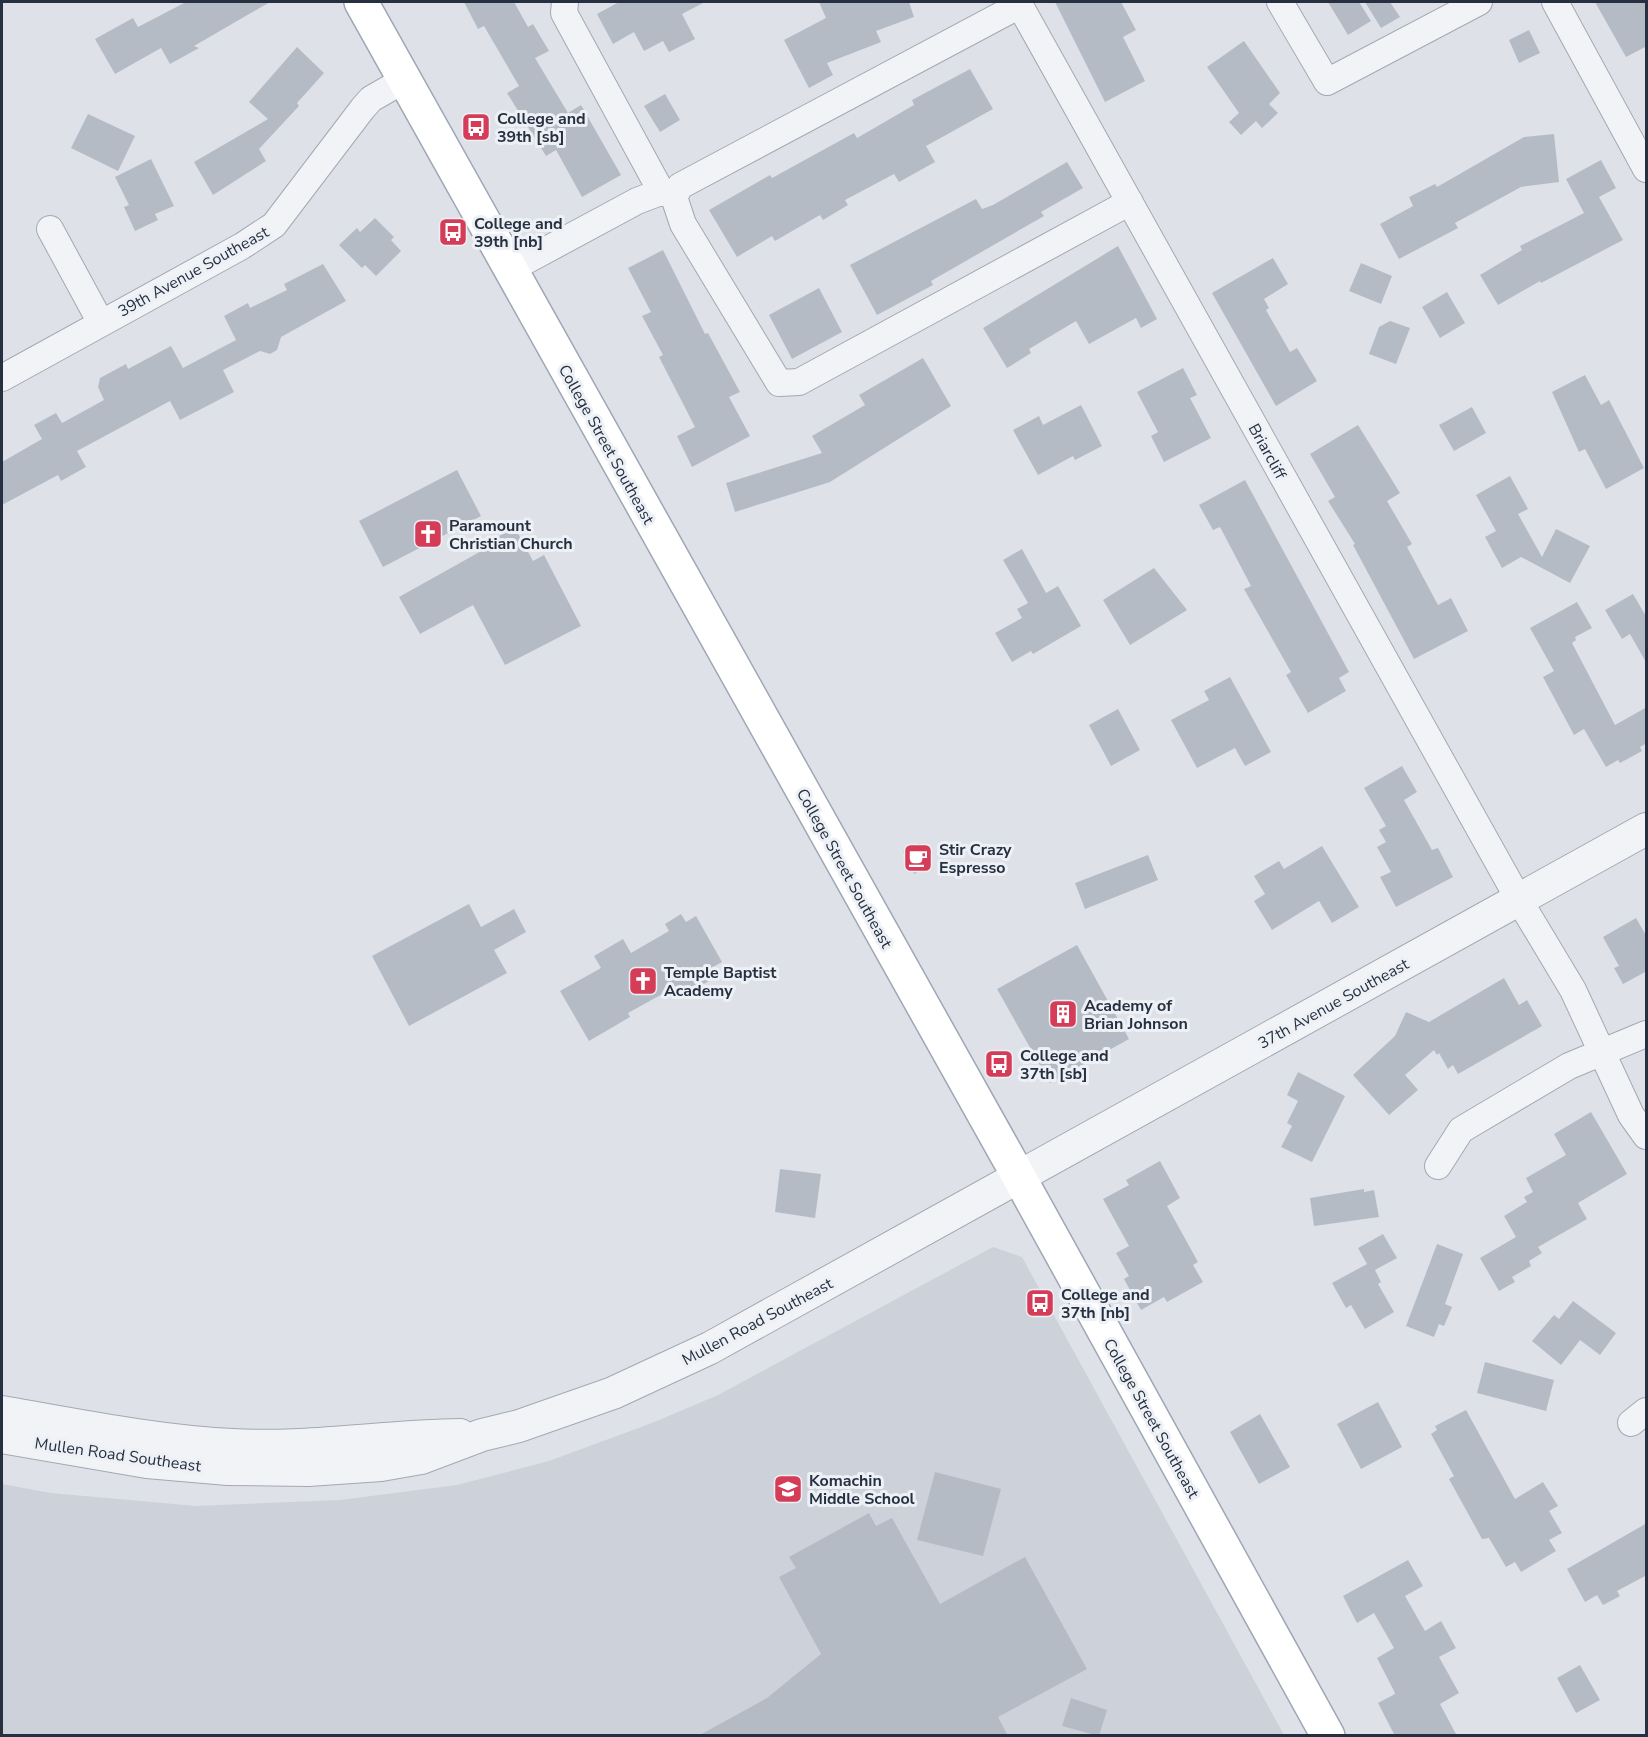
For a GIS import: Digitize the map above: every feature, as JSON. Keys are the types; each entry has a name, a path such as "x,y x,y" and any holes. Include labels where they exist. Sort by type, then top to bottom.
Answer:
{"main road":[{"name":"College Street Southeast","path":"361,2 509,270 1019,1177 1328,1736"}],"street":[{"path":"565,2 564,13 674,197 683,224 779,383 799,382 1130,202"},
{"path":"1280,2 1327,82 1479,2"},
{"path":"1555,2 1647,169"},
{"path":"509,270 637,201 670,193 1019,3"},
{"name":"Briarcliff","path":"1019,3 1519,900 1573,990 1600,1053 1631,1115 1647,1136"},
{"name":"39th Avenue Southeast","path":"2,378 243,246 274,225 371,99 404,80"},
{"path":"50,229 101,323"},
{"name":"37th Avenue Southeast","path":"1019,1177 1647,829"},
{"path":"1438,1166 1461,1130 1569,1066 1647,1034"},
{"name":"Mullen Road Southeast","path":"2,1437 147,1462 228,1469 308,1470 381,1465 421,1458 482,1435 519,1426 613,1393 710,1348 1019,1177"},
{"name":"Mullen Road Southeast","path":"2,1412 153,1437 233,1445 329,1444 415,1436 482,1435"}],"shaded area":[{"name":"Komachin Middle School","path":"993,1247 1022,1257 1284,1735 2,1735 2,1484 51,1493 196,1506 340,1500 457,1485 549,1461 652,1423 718,1395"}],"building":[{"path":"186,2 270,2 194,46 199,48 170,64 161,48 115,74 95,39 133,18 138,27"},
{"path":"464,2 514,2 528,27 533,24 549,51 535,58 568,113 581,105 621,175 582,197 556,150 546,156 507,93 519,86 484,26 478,29"},
{"path":"619,2 705,2 682,14 695,39 669,52 663,41 644,51 634,32 613,44 597,14"},
{"path":"819,2 909,2 914,17 876,31 881,42 827,63 833,75 809,88 784,40 826,18"},
{"path":"1055,2 1121,2 1136,30 1123,37 1145,81 1105,102"},
{"path":"1328,2 1359,2 1371,21 1348,35"},
{"path":"1365,2 1390,2 1400,17 1381,28"},
{"path":"1595,2 1647,2 1647,46 1626,57"},
{"path":"1529,30 1540,53 1519,63 1509,40"},
{"path":"1244,41 1280,93 1269,104 1278,113 1262,128 1256,121 1241,135 1229,122 1239,113 1207,67"},
{"path":"297,47 324,73 297,103 299,106 259,149 266,161 213,195 194,162 268,119 249,102"},
{"path":"970,69 993,109 926,146 935,162 899,182 894,174 845,200 848,205 823,220 820,215 775,241 772,236 737,257 709,210 770,175 772,178 854,133 857,138 914,105 912,100"},
{"path":"665,94 680,120 660,132 644,106"},
{"path":"88,114 135,136 118,171 71,148"},
{"path":"1554,134 1559,182 1521,187 1455,223 1458,228 1399,259 1380,224 1413,206 1409,197 1435,184 1437,187 1524,137"},
{"path":"151,159 174,206 155,214 158,220 135,231 124,207 129,205 115,177"},
{"path":"1601,160 1616,188 1599,197 1623,240 1541,283 1540,281 1498,305 1480,275 1522,250 1520,246 1584,213 1566,179"},
{"path":"1067,162 1083,188 1041,212 1044,216 931,281 933,285 877,315 850,265 976,199 982,209 993,205"},
{"path":"375,218 394,237 391,240 401,251 376,276 365,265 362,268 339,245 357,228 360,232"},
{"path":"1118,246 1157,319 1141,328 1136,318 1089,344 1076,321 1029,349 1031,353 1007,368 983,328"},
{"path":"663,250 705,334 708,333 740,392 729,397 750,436 692,467 677,436 695,427 659,357 663,355 642,316 651,312 628,268"},
{"path":"1273,258 1288,284 1264,299 1269,308 1266,310 1290,352 1297,348 1317,381 1276,406 1212,293"},
{"path":"1361,263 1392,276 1381,304 1349,291"},
{"path":"323,264 346,301 281,337 277,350 270,354 260,351 223,370 234,392 180,420 170,401 77,451 86,467 61,481 58,475 2,505 2,462 42,439 34,425 56,413 62,423 104,400 98,387 100,378 126,364 128,369 171,346 183,368 236,340 224,316 248,303 250,308 287,290 284,284"},
{"path":"819,288 842,332 792,359 769,315"},
{"path":"1447,292 1465,323 1440,338 1422,307"},
{"path":"1390,321 1410,328 1396,364 1369,354 1379,327"},
{"path":"923,358 951,406 830,482 735,512 726,483 822,453 812,436 865,405 859,395"},
{"path":"1183,368 1197,395 1190,398 1211,438 1164,462 1151,436 1158,432 1137,392"},
{"path":"1585,375 1601,405 1609,400 1644,468 1606,489 1585,449 1579,452 1552,392"},
{"path":"1081,405 1102,446 1075,460 1073,456 1038,475 1013,430 1039,416 1043,425"},
{"path":"1472,407 1486,433 1454,451 1439,425"},
{"path":"1358,425 1400,493 1387,501 1412,544 1407,547 1438,605 1451,598 1468,631 1414,659 1353,545 1355,544 1328,501 1335,497 1310,454"},
{"path":"457,470 481,516 383,567 359,521"},
{"path":"1510,476 1528,509 1518,514 1542,557 1556,529 1590,546 1570,583 1521,557 1502,568 1485,537 1496,531 1476,495"},
{"path":"1245,480 1349,672 1339,678 1346,691 1308,713 1286,675 1291,672 1244,589 1251,586 1220,527 1213,530 1199,505"},
{"path":"515,528 533,561 544,555 581,626 505,665 473,605 420,634 399,597 492,545 489,541"},
{"path":"1022,549 1046,593 1058,586 1081,626 1033,654 1031,651 1012,662 995,633 1022,618 1017,609 1028,603 1003,560"},
{"path":"1154,568 1187,610 1130,645 1103,600"},
{"path":"1633,594 1647,618 1647,664 1630,634 1622,639 1605,610"},
{"path":"1577,602 1592,628 1575,637 1576,640 1572,643 1615,725 1647,707 1647,743 1640,747 1642,751 1620,763 1618,760 1606,767 1584,729 1574,735 1543,677 1554,671 1530,628"},
{"path":"1230,677 1271,752 1245,766 1235,748 1197,768 1171,720 1209,700 1204,691"},
{"path":"1118,709 1140,750 1111,766 1089,725"},
{"path":"1402,766 1417,792 1404,800 1432,850 1438,848 1453,877 1396,907 1380,877 1391,872 1377,847 1386,842 1379,830 1386,826 1364,788"},
{"path":"920,843 931,866 914,874 903,851"},
{"path":"1322,846 1359,907 1332,923 1319,901 1272,930 1254,901 1265,894 1254,876 1279,861 1284,869"},
{"path":"1148,855 1158,880 1085,909 1075,883"},
{"path":"469,904 481,927 514,909 526,932 494,950 507,973 409,1026 372,956"},
{"name":"Temple Baptist Academy","path":"681,914 686,922 696,916 722,962 711,968 716,977 683,996 677,986 628,1013 630,1017 589,1041 560,991 601,968 594,956 623,939 631,953 669,931 665,924"},
{"path":"1636,918 1647,937 1647,971 1623,984 1614,968 1619,966 1603,937"},
{"name":"Academy of Brian Johnson","path":"1077,945 1129,1039 1050,1083 997,989"},
{"path":"1504,978 1519,1005 1527,1000 1542,1026 1458,1074 1453,1065 1448,1069 1439,1053 1437,1055 1434,1050 1405,1075 1418,1090 1389,1115 1353,1075 1395,1036 1406,1012 1429,1022"},
{"path":"1298,1072 1345,1096 1312,1162 1281,1147 1292,1126 1287,1123 1298,1101 1287,1095"},
{"path":"1591,1112 1627,1174 1578,1203 1587,1219 1538,1247 1542,1253 1529,1261 1531,1266 1512,1277 1515,1282 1499,1291 1480,1258 1516,1237 1504,1216 1527,1202 1524,1197 1533,1192 1526,1178 1566,1155 1554,1134"},
{"path":"1160,1161 1180,1198 1167,1206 1198,1262 1193,1265 1203,1282 1167,1302 1164,1297 1141,1310 1124,1279 1129,1276 1116,1253 1129,1246 1103,1199 1129,1185 1126,1180"},
{"path":"780,1169 821,1174 815,1218 775,1212"},
{"path":"1364,1189 1364,1192 1374,1190 1379,1217 1314,1226 1310,1198"},
{"path":"1383,1234 1397,1258 1375,1270 1381,1282 1378,1284 1394,1312 1365,1329 1351,1305 1346,1308 1332,1283 1367,1264 1358,1248"},
{"path":"1437,1244 1463,1254 1445,1304 1452,1307 1444,1326 1439,1324 1434,1337 1406,1326"},
{"path":"1573,1301 1616,1333 1600,1355 1580,1340 1561,1365 1532,1341 1554,1315 1559,1319"},
{"path":"1485,1362 1554,1380 1546,1411 1477,1393"},
{"path":"1378,1402 1402,1447 1361,1469 1337,1424"},
{"path":"1466,1410 1515,1499 1543,1482 1558,1506 1549,1511 1562,1533 1549,1540 1556,1551 1521,1572 1515,1562 1506,1567 1489,1538 1482,1539 1449,1479 1454,1476 1431,1434 1437,1430 1435,1426"},
{"path":"1260,1414 1290,1467 1259,1484 1230,1432"},
{"path":"935,1472 1001,1489 983,1556 917,1540"},
{"path":"869,1513 876,1526 892,1518 940,1604 1025,1557 1087,1669 998,1717 1008,1736 698,1736 767,1698 821,1654 779,1577 796,1568 789,1557"},
{"path":"1647,1523 1647,1575 1617,1591 1620,1596 1603,1605 1597,1595 1585,1602 1567,1569"},
{"path":"1408,1560 1423,1586 1405,1596 1425,1631 1441,1621 1456,1648 1439,1657 1459,1693 1440,1704 1457,1736 1395,1736 1378,1703 1395,1694 1377,1658 1394,1648 1374,1613 1357,1623 1343,1596"},
{"path":"1580,1665 1600,1700 1576,1713 1557,1678"},
{"path":"1071,1698 1107,1710 1099,1736 1062,1726"}],"place":[{"name":"College and 39th [sb]","path":"476,127"},
{"name":"College and 39th [nb]","path":"453,232"},
{"name":"Paramount Christian Church","path":"428,534"},
{"name":"Stir Crazy Espresso","path":"918,858"},
{"name":"Temple Baptist Academy","path":"643,981"},
{"name":"Academy of Brian Johnson","path":"1063,1014"},
{"name":"College and 37th [sb]","path":"999,1064"},
{"name":"College and 37th [nb]","path":"1040,1303"},
{"name":"Komachin Middle School","path":"788,1489"}]}
